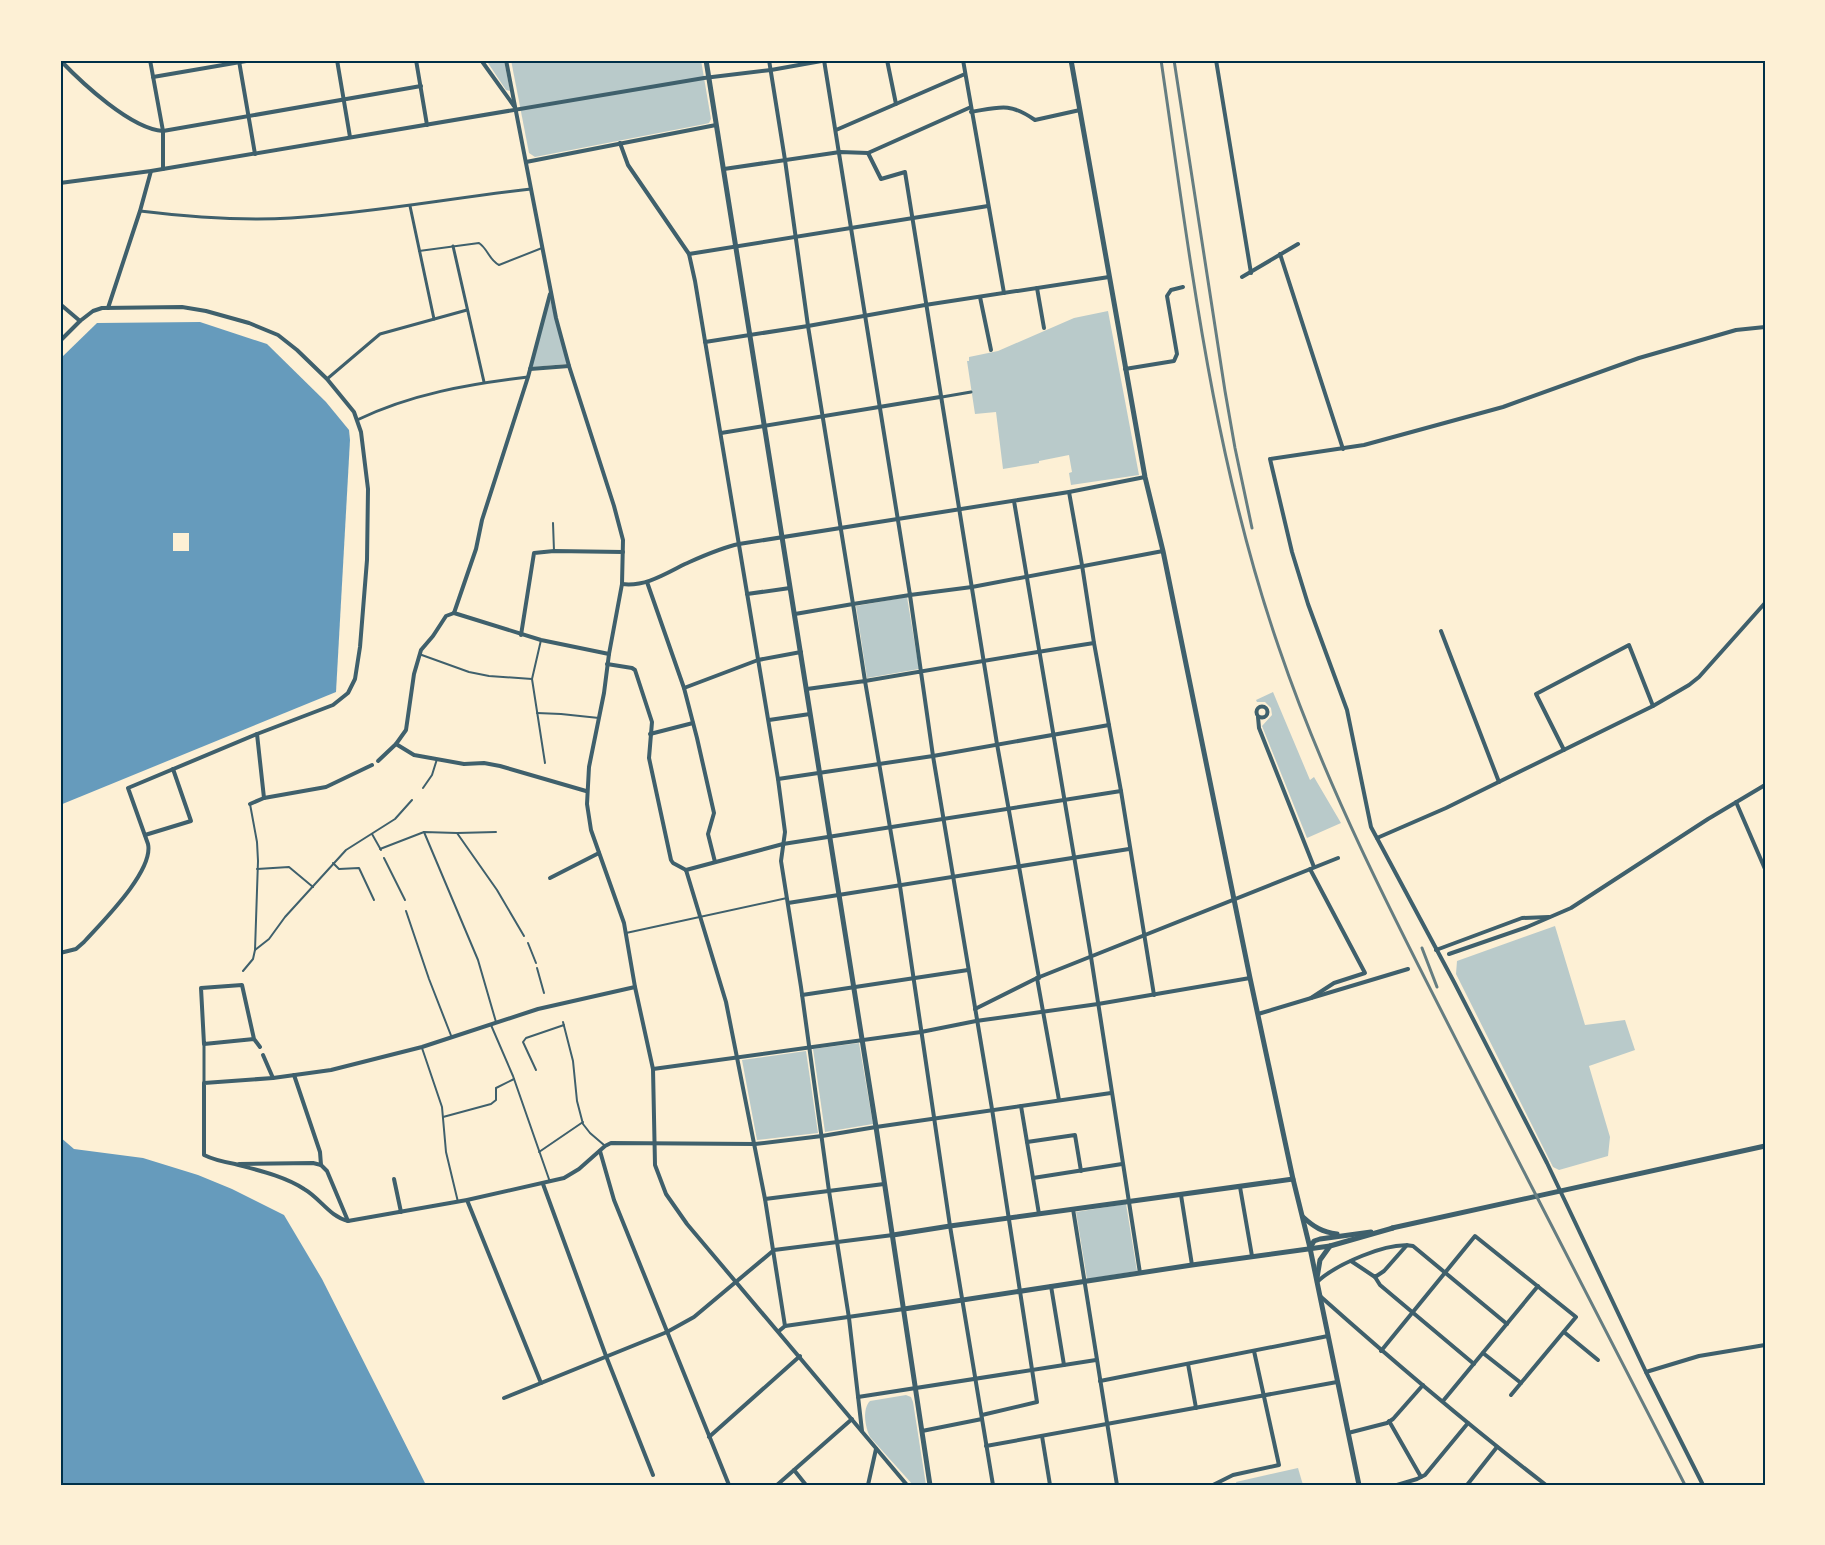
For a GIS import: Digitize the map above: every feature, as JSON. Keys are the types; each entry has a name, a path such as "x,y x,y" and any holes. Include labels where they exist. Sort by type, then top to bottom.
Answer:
{"street":[{"path":"60,60 92,91 111,105 146,127 163,131 421,86"},
{"path":"150,60 163,131 163,169"},
{"path":"153,77 252,60"},
{"path":"337,60 350,137"},
{"path":"416,60 427,125"},
{"path":"482,60 516,109"},
{"path":"506,60 550,293 569,366 615,506 623,540 622,584 586,791 594,839 616,898 626,933 634,987 653,1070 655,1165 666,1194 687,1224 907,1485"},
{"path":"706,60 840,896 930,1485"},
{"path":"769,60 808,326 878,765 900,886 933,1118 993,1485"},
{"path":"60,183 152,171 516,109 825,60 922,671 952,878 992,1109 1036,1402 922,1431"},
{"path":"887,60 896,104"},
{"path":"963,60 1004,293"},
{"path":"1071,60 1145,477 1163,551 1250,978 1310,1248 1359,1485"},
{"path":"1216,60 1251,273"},
{"path":"239,61 255,154"},
{"path":"836,130 965,74"},
{"path":"724,169 840,152 868,153 971,109 1004,106 1020,110 1035,120 1080,110"},
{"path":"526,162 717,125"},
{"path":"620,143 628,165 689,254 778,779 785,832 781,861 849,1318 862,1432"},
{"path":"868,153 881,179 905,172 983,660 1059,1100"},
{"path":"108,308 152,171"},
{"path":"140,212 207,218 290,218 410,206 531,189"},
{"path":"410,206 434,319"},
{"path":"689,254 988,206"},
{"path":"1242,277 1298,244"},
{"path":"453,246 484,382"},
{"path":"1281,254 1343,449"},
{"path":"705,342 925,305 1108,278"},
{"path":"1125,369 1174,361 1177,354 1167,297 1171,290 1183,287"},
{"path":"1037,288 1044,328"},
{"path":"454,613 476,549 482,520 528,377 550,293"},
{"path":"980,297 991,350"},
{"path":"60,304 80,321"},
{"path":"60,341 80,321 97,310 108,308 182,307 249,323 278,334 327,379 346,401 361,432 368,489 367,560 360,647 352,686 342,699 333,705 128,788 146,835 149,853 141,872 84,942 76,950 60,953"},
{"path":"327,379 380,334 467,310"},
{"path":"1703,1485 1646,1372 1547,1163 1369,821 1347,710 1308,604 1292,552 1270,459 1364,445 1503,407 1639,358 1736,330 1765,327"},
{"path":"530,369 569,366"},
{"path":"357,420 407,400 443,390 528,377"},
{"path":"721,433 971,392"},
{"path":"622,584 647,582 712,552 739,544 1014,501 1145,477"},
{"path":"1068,492 1121,791 1154,995"},
{"path":"1014,501 1091,957 1140,1273"},
{"path":"795,614 972,586 1163,551"},
{"path":"521,635 534,553 623,552"},
{"path":"647,582 684,688 693,723 714,813 708,834 715,862"},
{"path":"747,594 790,588"},
{"path":"1377,838 1446,808 1689,686 1765,603"},
{"path":"378,761 402,736 406,726 419,654 446,616 454,613 521,635 609,654"},
{"path":"1441,631 1499,782"},
{"path":"807,689 1094,643"},
{"path":"1564,750 1536,694 1629,645 1653,706"},
{"path":"684,688 758,660 801,652"},
{"path":"608,664 635,670 652,723 649,758 671,860 686,870 726,1002 765,1199 785,1326"},
{"path":"769,720 811,714"},
{"path":"1258,717 1259,728 1312,868 1365,973 1334,983 1311,998"},
{"path":"650,734 693,723"},
{"path":"778,779 878,765 1109,725"},
{"path":"257,734 264,798"},
{"path":"396,744 414,755 464,764 484,763 500,766 586,791"},
{"path":"250,804 264,798 326,787 372,765"},
{"path":"146,835 190,821 173,769"},
{"path":"1449,954 1553,917 1586,900 1765,785"},
{"path":"686,870 783,844 1121,791"},
{"path":"1736,802 1765,868"},
{"path":"788,901 840,896 1130,849"},
{"path":"550,878 599,853"},
{"path":"975,1009 1038,978 1338,858"},
{"path":"1436,950 1521,918 1553,917"},
{"path":"1258,1014 1408,969"},
{"path":"802,995 968,970"},
{"path":"653,1070 921,1032 976,1021 1098,1004 1250,978"},
{"path":"260,1047 254,1038 242,985 201,988 204,1044 204,1155 298,1185 311,1193 336,1217 348,1221 458,1202 550,1182 571,1175 605,1146 615,1142 754,1144 1111,1093"},
{"path":"204,1083 273,1078 331,1070 422,1047 548,1006 559,1006 634,987"},
{"path":"204,1044 254,1038"},
{"path":"263,1055 273,1078"},
{"path":"294,1075 320,1152 321,1165"},
{"path":"1021,1106 1039,1214"},
{"path":"1027,1142 1075,1135 1081,1171"},
{"path":"1310,1248 1314,1241 1320,1239 1393,1228 1489,1208 1765,1146"},
{"path":"600,1150 612,1194 729,1485"},
{"path":"235,1164 313,1162 321,1165 327,1171 348,1221"},
{"path":"1033,1178 1122,1164"},
{"path":"394,1179 401,1212"},
{"path":"504,1398 667,1332 694,1317 774,1250 892,1236 1293,1179"},
{"path":"543,1184 606,1356 653,1475"},
{"path":"765,1199 884,1184"},
{"path":"1239,1187 1252,1256"},
{"path":"1181,1195 1192,1265"},
{"path":"467,1200 541,1384"},
{"path":"1073,1209 1117,1485"},
{"path":"1302,1216 1323,1232 1347,1235"},
{"path":"779,1331 785,1326 1330,1246 1393,1228"},
{"path":"1381,1351 1475,1236 1576,1317 1511,1395"},
{"path":"1316,1282 1325,1274 1351,1260 1407,1245 1413,1246 1507,1324"},
{"path":"1375,1277 1384,1271 1407,1245"},
{"path":"1316,1282 1320,1260 1330,1246"},
{"path":"1351,1260 1375,1277 1380,1285 1474,1364"},
{"path":"1051,1286 1064,1365"},
{"path":"1443,1401 1538,1286"},
{"path":"1319,1295 1381,1351 1546,1485"},
{"path":"1564,1332 1598,1360"},
{"path":"1100,1381 1328,1336"},
{"path":"1646,1372 1699,1356 1765,1345"},
{"path":"1215,1485 1233,1475 1279,1465 1254,1351"},
{"path":"1483,1353 1521,1383"},
{"path":"709,1437 800,1356"},
{"path":"858,1397 1096,1360"},
{"path":"1188,1364 1196,1408"},
{"path":"986,1446 1337,1382"},
{"path":"1348,1433 1389,1421 1423,1385"},
{"path":"777,1485 852,1419"},
{"path":"1389,1421 1421,1477"},
{"path":"1397,1485 1421,1477 1431,1470 1468,1423"},
{"path":"1042,1436 1050,1485"},
{"path":"1467,1485 1497,1447"},
{"path":"868,1485 876,1449"},
{"path":"794,1470 806,1485"}],"lane":[{"path":"419,251 479,243 491,259 499,265 542,248"},
{"path":"553,523 554,551"},
{"path":"541,640 532,679 545,763"},
{"path":"419,654 479,674 532,679"},
{"path":"537,714 599,718"},
{"path":"423,788 432,775 437,759"},
{"path":"255,950 269,939 285,917 348,848 396,818 412,800"},
{"path":"243,971 252,961 255,950 257,842 250,804"},
{"path":"371,833 380,850 424,832 496,832"},
{"path":"424,832 478,960 496,1022"},
{"path":"457,833 524,936"},
{"path":"384,858 405,900"},
{"path":"333,863 340,869 356,867 361,870 374,900"},
{"path":"257,869 289,867 313,886"},
{"path":"626,933 788,901"},
{"path":"406,911 452,1038"},
{"path":"528,943 536,963"},
{"path":"537,968 544,993"},
{"path":"242,985 243,979"},
{"path":"536,1070 524,1042 526,1038 563,1023 573,1061 577,1101 583,1122 590,1133 605,1146"},
{"path":"491,1024 514,1079 550,1182"},
{"path":"422,1047 441,1102 446,1152 458,1202"},
{"path":"443,1117 491,1104 496,1100 496,1088 514,1079"},
{"path":"539,1152 583,1122"}],"shaded area":[{"path":"486,60 504,60 510,91 506,90"},
{"path":"511,60 701,60 711,119 705,124 535,157 529,153"},
{"path":"550,299 567,364 532,367"},
{"path":"1108,311 1139,475 1071,485 1069,473 1072,472 1069,455 1003,469 996,412 975,414 967,361 969,357 998,351 1074,318"},
{"path":"907,597 919,669 867,678 856,606"},
{"path":"1273,692 1310,780 1314,777 1341,823 1307,838 1262,726 1272,715 1271,708 1265,702 1256,700"},
{"path":"1555,926 1585,1025 1625,1020 1635,1050 1589,1066 1610,1137 1608,1156 1559,1170 1553,1167 1456,974 1457,961"},
{"path":"859,1043 873,1124 825,1132 813,1049"},
{"path":"806,1051 818,1133 757,1140 742,1060"},
{"path":"1126,1204 1137,1271 1087,1279 1076,1212"},
{"path":"906,1395 911,1397 913,1402 926,1485 913,1485 870,1437 867,1428 865,1413 870,1401"},
{"path":"1298,1468 1303,1485 1237,1485 1236,1482"}],"water":[{"path":"200,322 267,344 326,402 349,430 336,692 60,805 60,359 97,323"},
{"path":"60,1137 74,1149 143,1158 198,1175 284,1215 322,1279 426,1485 60,1485"}],"pier":[{"path":"173,533 189,533 189,551 173,551"}],"railway":[{"path":"1161,60 1194,283 1220,430 1256,576 1298,702 1342,806 1390,909 1685,1485"},
{"path":"1174,60 1225,391 1252,528"},
{"path":"1422,948 1437,987"}]}
